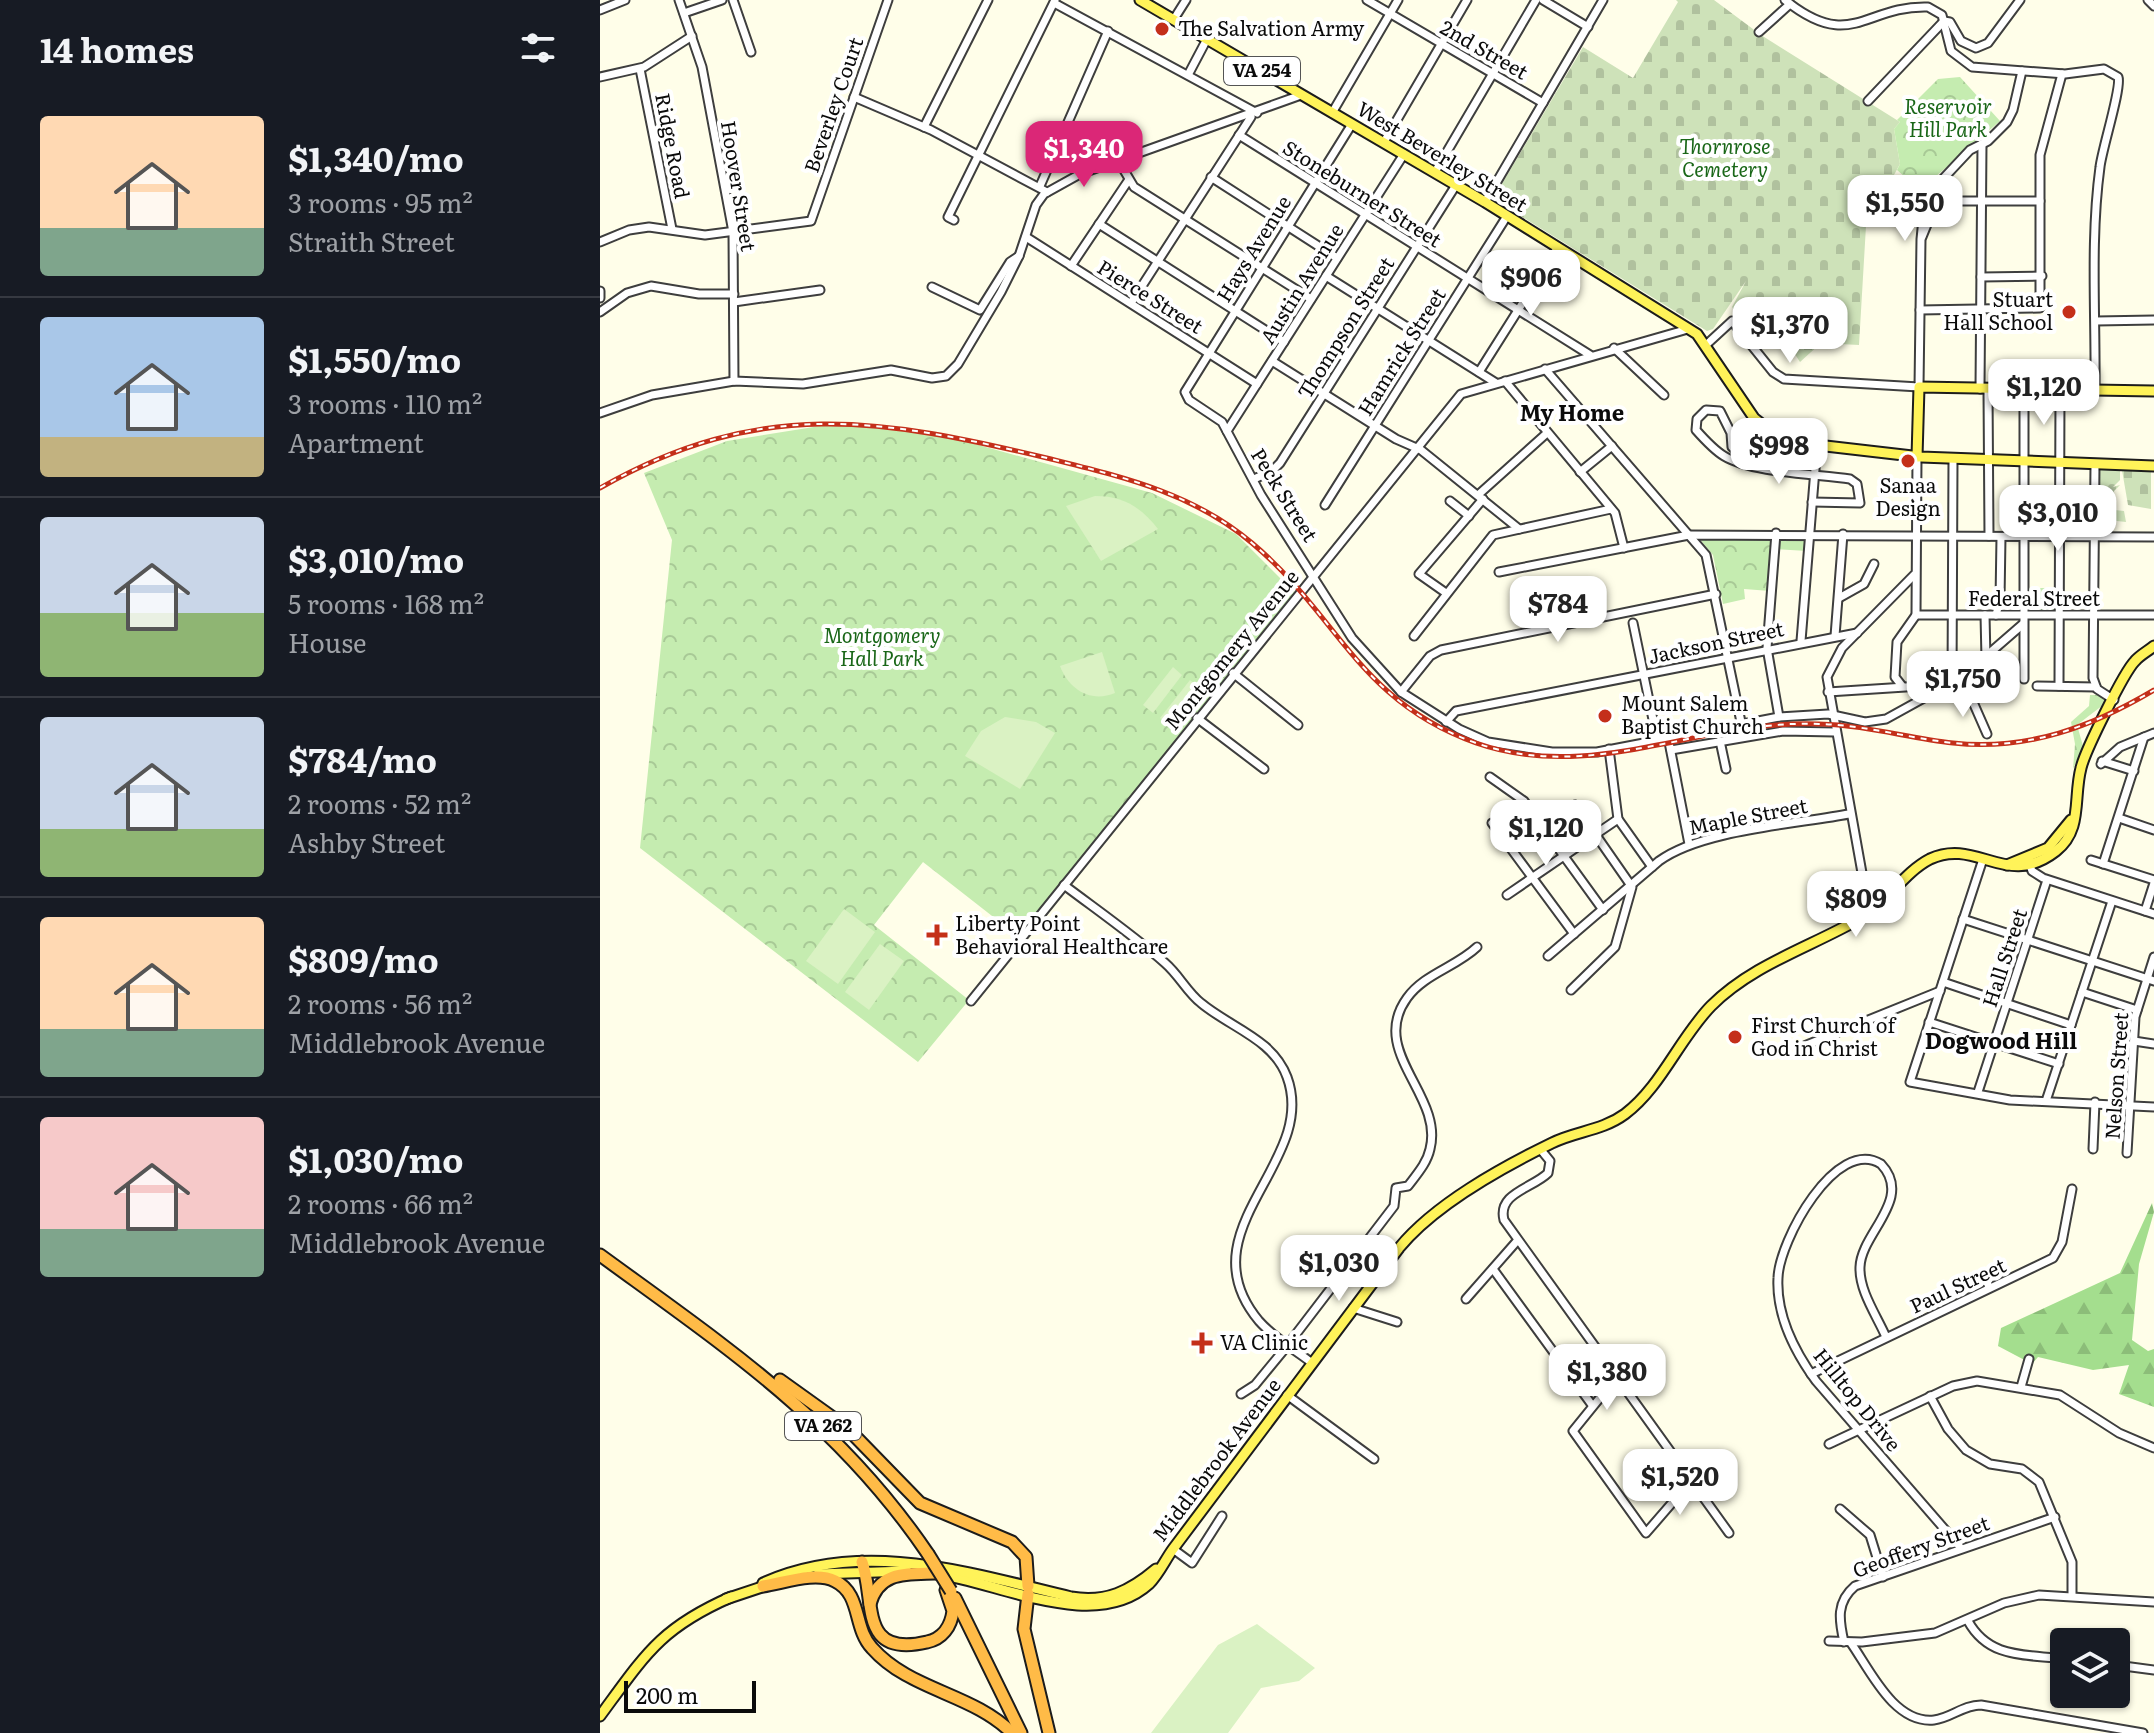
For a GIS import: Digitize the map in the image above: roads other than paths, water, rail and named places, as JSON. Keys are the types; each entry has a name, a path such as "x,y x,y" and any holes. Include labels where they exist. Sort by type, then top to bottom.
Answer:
{"highway":[{"name":"VA 262","path":"600,1255 784,1392 826,1430 876,1483 917,1537 949,1590"},
{"path":"709,1335 828,1412 920,1503 1012,1542 1026,1557 1028,1590 1024,1629 1049,1733"},
{"path":"862,1568 861,1632 885,1659 919,1682 981,1708 1012,1733"},
{"path":"862,1609 888,1577 935,1573"},
{"path":"763,1586 829,1578 846,1588 873,1626 889,1641 913,1645 929,1642 943,1634 953,1618 949,1590"},
{"path":"949,1590 1021,1733"},
{"path":"1005,1698 1027,1733"}],"main road":[{"name":"West Beverley Street","path":"1140,0 1485,202 1688,329 1707,344 1761,425 1779,436 1817,445 1953,460 2154,466"},
{"path":"1917,457 1919,387 2154,391"},
{"path":"2028,861 2052,854 2065,842 2076,824 2084,760 2132,663 2154,646"},
{"name":"Middlebrook Avenue","path":"862,1568 923,1563 986,1575 1041,1597 1086,1607 1118,1603 1147,1586 1353,1308 1405,1241 1432,1215 1541,1150 1606,1126 1624,1115 1649,1089 1693,1026 1722,996 1762,968 1869,912 1931,859 1956,853 2007,865 2028,861"},
{"name":"Middlebrook Avenue","path":"1028,1590 1079,1598 1103,1598 1133,1587 1162,1564"},
{"path":"600,1716 667,1631 687,1617 796,1570 862,1568 935,1573 1028,1590"},
{"path":"726,1599 803,1576 862,1568"}],"street":[{"path":"600,10 625,0"},
{"name":"Hoover Street","path":"679,0 702,67 733,232 734,381"},
{"path":"684,13 722,0"},
{"path":"733,0 751,52"},
{"name":"Beverley Court","path":"733,232 811,221 888,0"},
{"path":"924,127 988,0"},
{"path":"1174,19 1186,0"},
{"name":"2nd Street","path":"1367,0 1543,103"},
{"path":"1332,113 1398,0"},
{"path":"1384,142 1467,0"},
{"path":"1435,172 1536,0"},
{"path":"1543,0 1588,27"},
{"path":"1485,202 1603,0"},
{"path":"1937,10 1945,0"},
{"path":"1944,21 1950,22 1964,44 1978,48 1988,43 2020,0"},
{"path":"2148,0 2154,6"},
{"path":"954,220 948,217 1055,1 1255,114"},
{"path":"1759,32 1788,2 1814,20 1842,26 1915,3 1937,10 1944,21 1949,48 1961,61 1977,68 2062,74 2104,69 2117,76 2120,88 2110,114 2099,170 2095,391"},
{"path":"1868,101 1944,21"},
{"path":"600,413 652,395 734,381 798,384 891,370 935,378 949,374 985,322 1019,256 1036,205 1108,31"},
{"path":"600,77 640,69 692,36"},
{"path":"1188,75 1207,39"},
{"name":"Ridge Road","path":"640,69 672,229"},
{"path":"1707,344 1727,322 1733,321 1775,374 1786,380 1919,387 1921,239 1927,193 2012,113 2022,71"},
{"path":"1920,310 2040,308 2041,149 2062,74"},
{"path":"854,97 924,127 1043,189 1301,95"},
{"path":"1131,303 1255,114"},
{"name":"Hays Avenue","path":"1227,431 1222,422 1189,400 1185,391 1352,124"},
{"name":"Stoneburner Street","path":"1239,135 1590,355"},
{"path":"1982,144 1981,309 1989,536"},
{"name":"Austin Avenue","path":"1227,431 1404,154"},
{"path":"1118,160 1128,181 1311,299"},
{"path":"1211,177 1337,258"},
{"path":"1071,266 1128,181"},
{"name":"Thompson Street","path":"1254,479 1272,471 1280,463 1456,185"},
{"path":"1921,239 1937,202 2040,201"},
{"name":"Hamrick Street","path":"1325,505 1507,216"},
{"path":"1099,224 1284,342"},
{"path":"600,242 638,228 672,229 705,235 733,232"},
{"name":"Pierce Street","path":"1026,237 1257,384"},
{"path":"1479,372 1558,247"},
{"path":"932,287 980,310 1010,262 1019,256"},
{"path":"1326,276 1500,382 1617,516 1624,548"},
{"path":"1981,277 2042,276"},
{"path":"600,312 627,293 651,286 734,298 820,290"},
{"path":"600,291 600,298"},
{"path":"2096,321 2154,320"},
{"name":"Montgomery Avenue","path":"971,1001 1461,394 1688,329"},
{"path":"1614,348 1664,395"},
{"path":"1272,361 1417,449 1519,529"},
{"path":"1545,369 1706,555 1741,722"},
{"path":"2024,390 2024,679"},
{"path":"2059,686 2060,390"},
{"path":"1749,463 1732,447 1731,433 1718,410 1706,410 1696,422 1699,433 1723,456 1749,463 1814,475 1854,480 1860,503 1812,502"},
{"name":"Peck Street","path":"1227,431 1358,646 1401,692 1446,722 1479,739 1516,748 1576,753 1779,717 1832,715 1879,721 1904,712 1962,677 1986,659 2023,620"},
{"path":"1446,593 1419,574 1469,516 1481,497 1547,433"},
{"path":"1801,641 1817,445"},
{"path":"1580,472 1612,446"},
{"path":"1902,686 1895,677 1897,642 1916,615 1917,457"},
{"path":"1828,692 1952,684 1953,460"},
{"path":"2095,465 2096,687"},
{"path":"1450,501 1469,516"},
{"path":"1414,636 1488,538 1611,509"},
{"path":"1776,533 1767,648 1779,717"},
{"path":"1499,572 1689,535 1809,533 2154,537"},
{"path":"1835,636 1843,534"},
{"path":"1996,615 2000,602 2001,537"},
{"path":"1839,598 1863,585 1874,564"},
{"path":"1869,912 1828,692 1830,666 1857,633 1914,575"},
{"path":"1401,692 1430,656 1441,650 1716,594"},
{"name":"Federal Street","path":"1916,615 1996,615 2023,620 2058,616 2154,615"},
{"path":"1985,615 1986,659"},
{"path":"1633,623 1657,739"},
{"name":"Jackson Street","path":"1446,722 1456,711 1801,641 1857,633"},
{"path":"1233,673 1298,725"},
{"path":"1962,677 1987,734"},
{"path":"2037,686 2096,687 2114,700"},
{"path":"1197,718 1264,769"},
{"path":"1671,750 1783,731 1835,732"},
{"path":"2134,771 2102,762 2120,747 2154,733"},
{"path":"1668,737 1689,844"},
{"path":"2103,864 2144,737"},
{"path":"1720,741 1726,769"},
{"path":"1609,749 1618,815 1652,867"},
{"path":"1490,777 1522,799 1603,910"},
{"path":"1571,990 1615,947 1632,887 1575,805"},
{"name":"Maple Street","path":"1548,956 1652,867 1689,844 1849,814"},
{"path":"1507,895 1618,815"},
{"path":"2119,818 2154,830"},
{"path":"1492,823 1574,934"},
{"path":"1983,859 1910,1082 1978,1092 2000,1099 2130,1103 2154,1107"},
{"path":"2091,860 2154,882 2145,911"},
{"path":"2028,861 2047,880 2154,914"},
{"name":"Hall Street","path":"1978,1092 2047,880"},
{"path":"1064,885 1164,962 1200,1002 1265,1045 1283,1069 1291,1092 1291,1121 1245,1217 1236,1258 1248,1304 1263,1325 1312,1363"},
{"path":"2046,1101 2112,901"},
{"path":"1963,919 2150,980"},
{"path":"1241,1394 1255,1385 1287,1345 1394,1206 1396,1188 1408,1186 1427,1157 1431,1122 1398,1051 1398,1016 1415,988 1477,947"},
{"name":"Nelson Street","path":"2127,1153 2137,1010 2150,980 2154,957"},
{"path":"1799,1048 1941,986 2071,1025"},
{"path":"2082,992 2137,1010"},
{"path":"1929,1022 2059,1064"},
{"path":"2134,1041 2154,1044"},
{"path":"2093,1149 2095,1102"},
{"path":"1541,1150 1550,1161 1548,1174 1508,1198 1502,1209 1504,1220 1729,1533"},
{"name":"Hilltop Drive","path":"1886,1337 1863,1284 1860,1267 1866,1245 1887,1211 1890,1180 1879,1163 1859,1158 1850,1162 1801,1212 1780,1256 1778,1288 1781,1310 1811,1374 1960,1547"},
{"name":"Paul Street","path":"1811,1374 2056,1255 2062,1242 2072,1189"},
{"path":"1466,1299 1517,1241"},
{"path":"1493,1269 1592,1405"},
{"path":"1985,1275 1989,1288"},
{"path":"1353,1308 1397,1322"},
{"path":"2021,1387 2029,1359"},
{"path":"1616,1378 1574,1427 1573,1433 1646,1533 1691,1481"},
{"path":"1829,1444 1930,1396 1972,1381 2021,1387 2068,1399 2119,1433 2154,1448"},
{"path":"1287,1395 1374,1459"},
{"path":"1930,1396 1948,1429 1966,1450 1990,1464 2022,1469 2037,1478 2072,1562 2072,1595"},
{"path":"1840,1509 1870,1535 1883,1577"},
{"path":"1173,1549 1192,1563 1222,1516"},
{"name":"Geoffery Street","path":"1848,1642 1839,1613 1846,1594 1859,1583 2055,1517"},
{"path":"1829,1641 1848,1642 1935,1633 2020,1598 2072,1595 2154,1602"},
{"path":"1968,1621 1980,1641 1992,1648 2050,1657"},
{"path":"1848,1642 1900,1710 1917,1719 1940,1719 1965,1707 1981,1705 2143,1733"},
{"path":"2130,1667 2154,1670"}],"railway":[{"path":"600,488 658,459 714,439 768,428 822,424 876,426 931,433 1104,473 1181,499 1229,526 1281,571 1352,654 1403,704 1436,725 1476,743 1520,754 1562,757 1605,754 1732,731 1775,725 1819,724 1953,743 2007,743 2033,740 2083,725 2154,690"}],"place":[{"name":"The Salvation Army","path":"1162,29"},
{"name":"Stuart Hall School","path":"2069,312"},
{"name":"Sanaa Design","path":"1908,461"},
{"name":"Mount Salem Baptist Church","path":"1605,716"},
{"name":"Liberty Point Behavioral Healthcare","path":"937,935"},
{"name":"First Church of God in Christ","path":"1735,1037"},
{"name":"VA Clinic","path":"1202,1343"}],"district":[{"name":"My Home","path":"1572,413"},
{"name":"Dogwood Hill","path":"2001,1041"}],"park label":[{"name":"Reservoir Hill Park","path":"1948,118"},
{"name":"Thornrose Cemetery","path":"1725,158"},
{"name":"Montgomery Hall Park","path":"882,648"}]}
